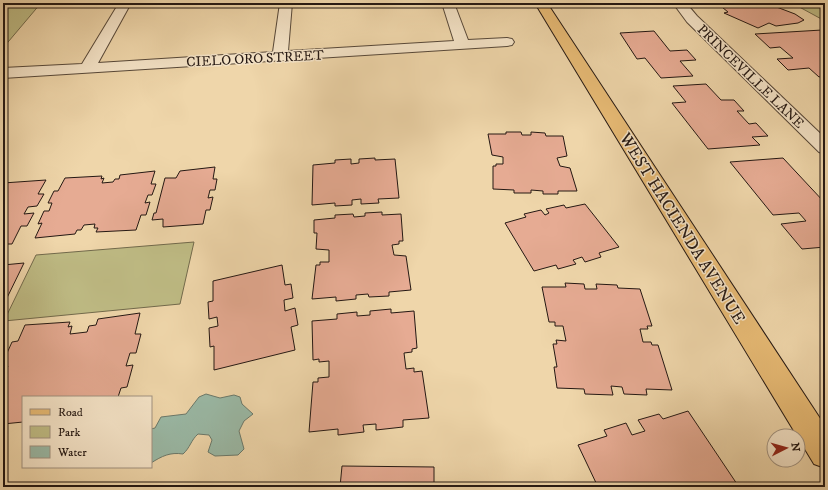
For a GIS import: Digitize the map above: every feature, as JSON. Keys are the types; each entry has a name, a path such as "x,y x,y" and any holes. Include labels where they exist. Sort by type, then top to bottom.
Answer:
{"main road":[{"name":"WEST HACIENDA AVENUE","path":"541,3 825,453"}],"street":[{"path":"87,68 125,3"},
{"path":"280,56 286,3"},
{"path":"448,3 463,45"},
{"name":"PRINCEVILLE LANE","path":"679,3 692,19 825,148"},
{"name":"CIELO ORO STREET","path":"3,73 507,42"}],"green space":[{"path":"3,3 41,3 3,48"},
{"path":"792,3 825,3 825,21"},
{"path":"194,242 180,304 4,321 36,255"}],"water":[{"path":"206,394 220,398 234,395 240,397 242,404 253,414 244,421 239,431 244,449 238,455 215,456 208,452 212,440 209,435 198,434 183,454 166,455 152,462 152,429 155,428 161,417 186,414 199,397"}],"building":[{"path":"717,3 766,3 795,14 804,20 798,23 776,26 769,23 758,28 724,13 728,12"},
{"path":"822,30 825,33 825,76 819,77 809,68 788,70 777,59 793,58 780,47 770,48 755,34"},
{"path":"654,31 670,51 687,50 696,60 680,61 693,76 661,78 645,58 637,59 620,33"},
{"path":"706,84 721,100 734,100 744,111 737,111 749,124 756,123 768,136 752,137 760,145 708,149 672,103 686,102 673,86"},
{"path":"506,132 521,132 522,135 531,135 531,132 545,133 546,136 563,136 567,156 557,158 560,166 570,168 577,191 558,191 558,194 543,194 543,191 531,190 531,193 514,193 514,190 493,189 493,166 496,166 496,164 503,164 503,157 492,155 488,134 506,134"},
{"path":"375,158 375,160 395,159 399,198 378,199 379,203 361,204 361,199 352,200 352,205 335,206 335,203 312,205 313,165 335,163 335,160 351,159 351,164 359,163 359,159"},
{"path":"783,158 825,203 825,247 802,249 781,224 806,221 799,213 773,215 730,162"},
{"path":"215,167 213,179 217,179 215,190 210,190 208,198 213,197 210,210 206,210 203,224 163,227 163,219 152,220 154,213 156,213 165,178 176,178 180,171"},
{"path":"155,171 151,184 156,184 152,195 148,195 145,203 150,202 146,215 141,215 136,230 96,232 98,228 94,228 95,224 84,225 81,230 77,230 75,234 35,238 42,223 38,224 44,211 49,211 52,203 48,203 54,191 58,191 65,178 102,176 101,179 104,178 102,183 113,182 115,179 119,179 120,175"},
{"path":"46,180 38,194 44,194 37,206 28,207 24,214 34,213 27,226 21,226 12,244 3,244 3,183"},
{"path":"585,204 619,247 599,253 601,257 585,262 582,257 573,260 576,264 558,269 556,265 534,271 505,223 526,217 524,214 541,210 545,215 549,213 546,209 564,205 566,208"},
{"path":"382,212 382,215 401,214 403,241 399,241 399,244 392,245 394,255 406,256 411,290 389,292 389,296 369,297 368,294 356,295 356,299 336,301 336,297 312,299 316,265 320,265 320,262 329,262 329,250 316,249 317,233 314,233 314,220 335,218 335,215 353,214 354,217 365,216 365,213"},
{"path":"24,263 3,306 3,265"},
{"path":"282,265 285,285 291,284 293,298 284,300 285,311 295,308 298,325 291,327 295,350 214,370 214,346 210,347 209,328 218,326 217,317 209,319 208,302 213,301 213,281"},
{"path":"565,283 584,284 585,289 597,289 596,284 617,285 618,288 640,289 652,326 647,326 648,329 640,329 643,342 651,342 652,345 658,345 672,390 646,389 647,395 624,394 622,387 611,386 613,395 585,394 584,389 557,388 554,367 557,367 553,344 557,344 556,340 566,341 563,326 555,326 555,322 549,322 542,287 566,287"},
{"path":"391,309 391,313 414,311 417,348 412,349 412,352 404,353 406,369 414,368 414,372 422,371 429,418 403,420 403,427 376,430 376,424 363,425 364,432 338,435 338,429 309,432 313,382 318,382 318,378 329,377 329,361 319,362 319,359 313,360 312,321 337,319 337,314 357,312 357,316 370,315 370,311"},
{"path":"140,313 135,334 141,334 136,353 130,353 126,366 133,365 127,387 121,388 118,396 22,396 22,422 3,424 3,376 8,366 3,366 3,362 12,342 18,341 25,325 70,322 68,327 72,326 70,334 87,332 89,326 96,325 98,319"},
{"path":"688,411 739,487 598,487 578,445 607,436 604,430 626,423 632,435 645,431 638,420 659,414 663,419"},
{"path":"342,466 434,467 434,487 340,487"}]}
